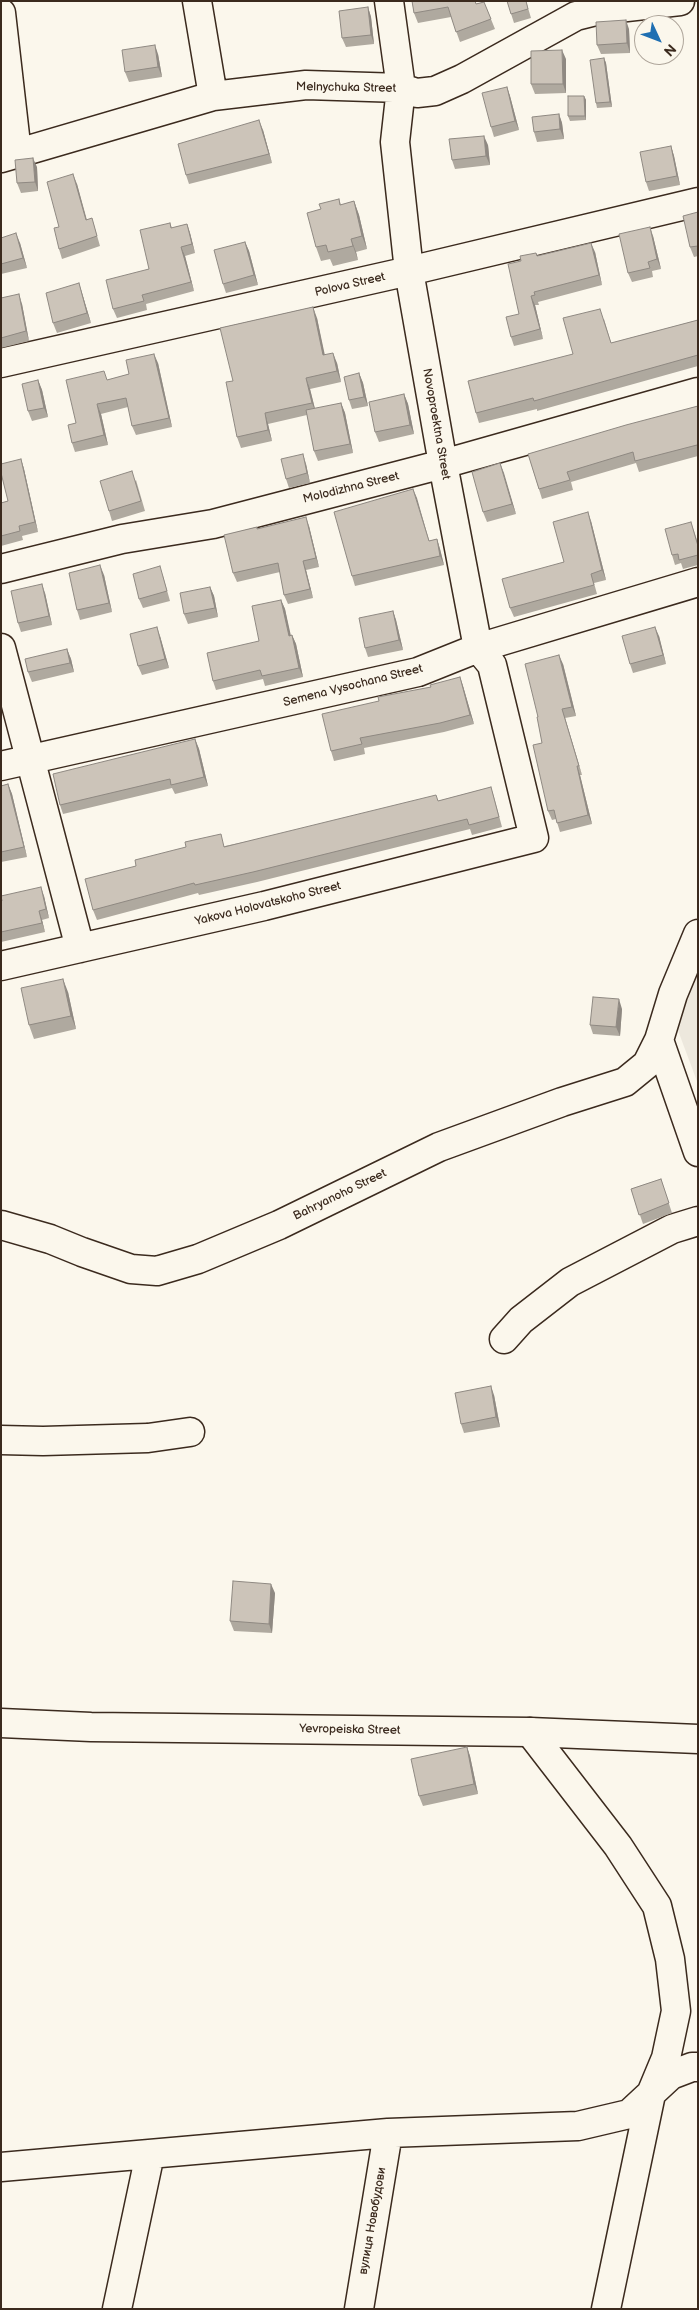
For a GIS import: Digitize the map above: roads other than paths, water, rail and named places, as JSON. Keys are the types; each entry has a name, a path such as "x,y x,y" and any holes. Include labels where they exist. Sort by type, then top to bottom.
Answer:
{"street":[{"path":"197,1 213,96"},
{"name":"Novoproektna Street","path":"389,1 401,88 395,142 409,272 478,648 492,665 534,838"},
{"name":"Melnychuka Street","path":"9,155 213,96 306,85 401,88 417,93 435,91 462,79 576,16 600,10 680,1"},
{"path":"1,14 9,155"},
{"name":"Polova Street","path":"1,363 409,272 698,202"},
{"name":"Molodizhna Street","path":"1,569 122,539 213,524 443,464 698,392"},
{"name":"Semena Vysochana Street","path":"1,766 418,672 478,648 698,582"},
{"path":"1,648 80,948"},
{"name":"Yakova Holovatskoho Street","path":"1,966 264,906 534,838"},
{"name":"Bahryanoho Street","path":"1,1224 50,1239 131,1269 156,1271 198,1259 279,1225 439,1147 562,1102 624,1082 647,1064 659,1040 672,994 698,934"},
{"path":"659,1040 698,1152"},
{"path":"504,1339 521,1320 570,1282 672,1230 698,1221"},
{"path":"1,1440 43,1442 148,1438 190,1432"},
{"name":"Yevropeiska Street","path":"1,1723 91,1727 530,1732 698,1740"},
{"path":"530,1732 618,1846 657,1906 670,1959 676,2011 666,2058 651,2094 606,2309"},
{"path":"1,2167 388,2133 578,2126 629,2114 672,2075 692,2067 698,2067"},
{"name":"вулиця Новобудови","path":"359,2309 388,2133"},
{"path":"117,2309 150,2154"}]}
